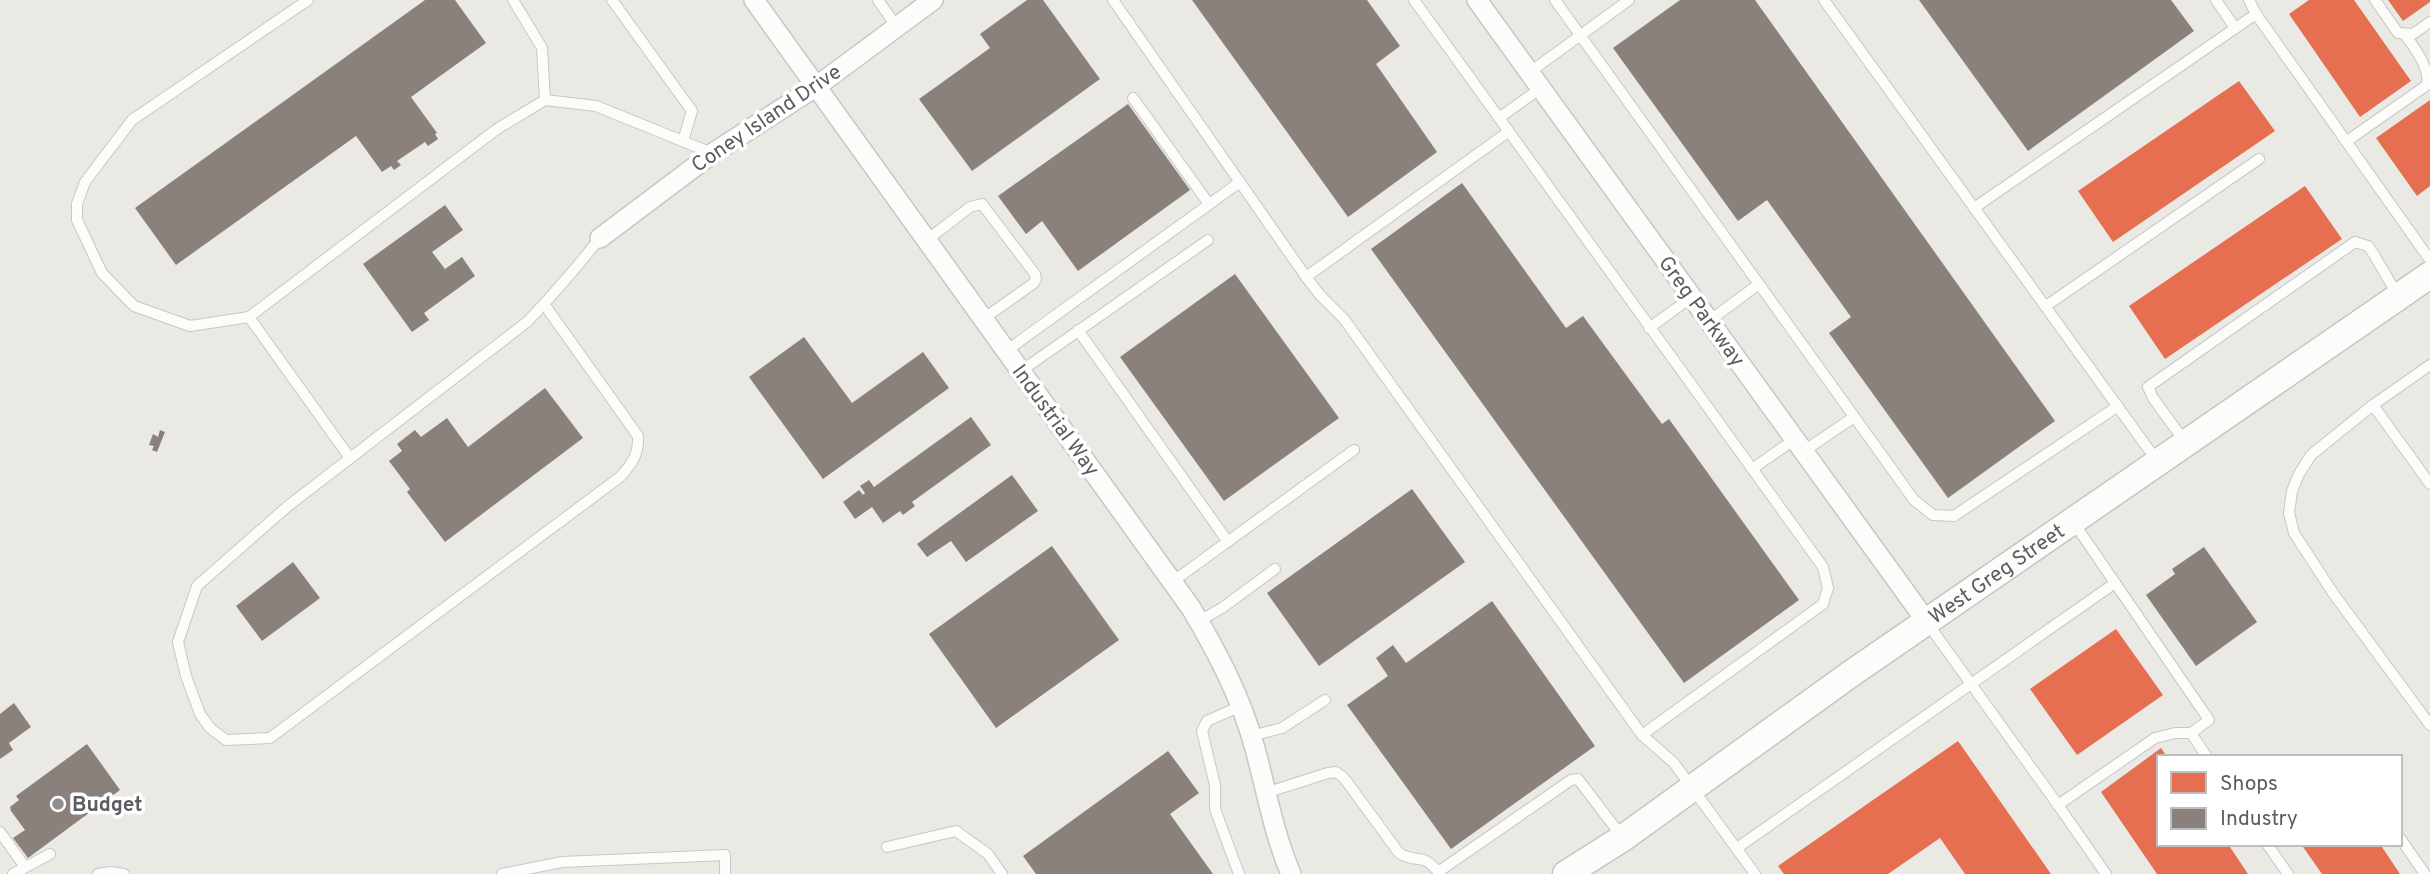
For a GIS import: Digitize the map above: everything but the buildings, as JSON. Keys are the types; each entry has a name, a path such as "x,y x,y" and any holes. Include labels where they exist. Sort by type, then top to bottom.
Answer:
{"main road":[{"name":"West Greg Street","path":"1566,874 1623,838 2072,520 2430,275"}],"street":[{"name":"Industrial Way","path":"754,0 1199,621 1218,654 1241,706 1281,851 1291,874"},
{"name":"Coney Island Drive","path":"600,238 713,153 817,86 933,0"},
{"name":"Greg Parkway","path":"1477,0 1927,622"}],"lane":[{"path":"308,0 132,120 85,182 77,204 77,220 102,273 134,306 190,326 249,317 497,129 545,100 596,106 713,153"},
{"path":"513,0 542,48 545,100"},
{"path":"612,0 692,111 683,141"},
{"path":"878,0 897,27"},
{"path":"1113,0 1306,277 1344,320 1642,735 1674,763 1755,874"},
{"path":"1414,0 1822,567 1828,588 1823,604 1642,735"},
{"path":"1555,0 1914,500 1933,516 1954,516 2118,406"},
{"path":"1499,118 1580,35 1629,0"},
{"path":"1824,0 2157,461"},
{"path":"2216,0 2235,28"},
{"path":"2249,0 2256,14 2430,260"},
{"path":"2375,0 2398,33 2413,34 2430,22"},
{"path":"1974,208 2256,14"},
{"path":"2347,141 2427,85 2430,70 2405,35"},
{"path":"1133,98 1209,204"},
{"path":"1306,277 1508,132"},
{"path":"2046,306 2259,159"},
{"path":"1006,351 1240,182"},
{"path":"926,240 970,208 982,204 1035,274 1037,279 1034,283 983,319"},
{"path":"544,304 638,436 638,448 632,463 620,477 270,738 226,740 210,728 200,714 186,676 178,642 197,586 288,506 527,322 600,238"},
{"path":"1021,372 1208,240"},
{"path":"2185,442 2148,387 2355,242 2368,246 2374,253 2398,296"},
{"path":"1709,321 1759,284"},
{"path":"1648,328 1692,297"},
{"path":"249,317 350,458"},
{"path":"1078,330 1228,542"},
{"path":"2430,365 2373,405 2311,455 2292,491 2289,513 2294,533 2333,593 2430,725"},
{"path":"2373,405 2430,484"},
{"path":"1752,469 1854,417"},
{"path":"1172,582 1354,450"},
{"path":"2058,805 2155,738 2175,733 2191,733 2209,720 2072,520"},
{"path":"1199,621 1222,608 1275,569"},
{"path":"1737,848 2115,583"},
{"path":"1927,622 2106,874"},
{"path":"1251,736 1282,728 1325,700"},
{"path":"1239,874 1215,809 1215,785 1202,731 1207,721 1241,706"},
{"path":"2191,733 2206,755"},
{"path":"1265,793 1336,772 1344,778 1399,853 1407,858 1429,861 1439,873 1571,780 1578,779 1584,784 1623,838"},
{"path":"887,847 956,831 988,854 1002,874"},
{"path":"0,832 25,867"},
{"path":"2402,841 2425,874"},
{"path":"2270,846 2288,874"},
{"path":"13,874 50,854"},
{"path":"502,874 562,862 724,855 725,874"},
{"path":"99,874 124,874"}],"place":[{"name":"Budget","path":"58,804"}]}
